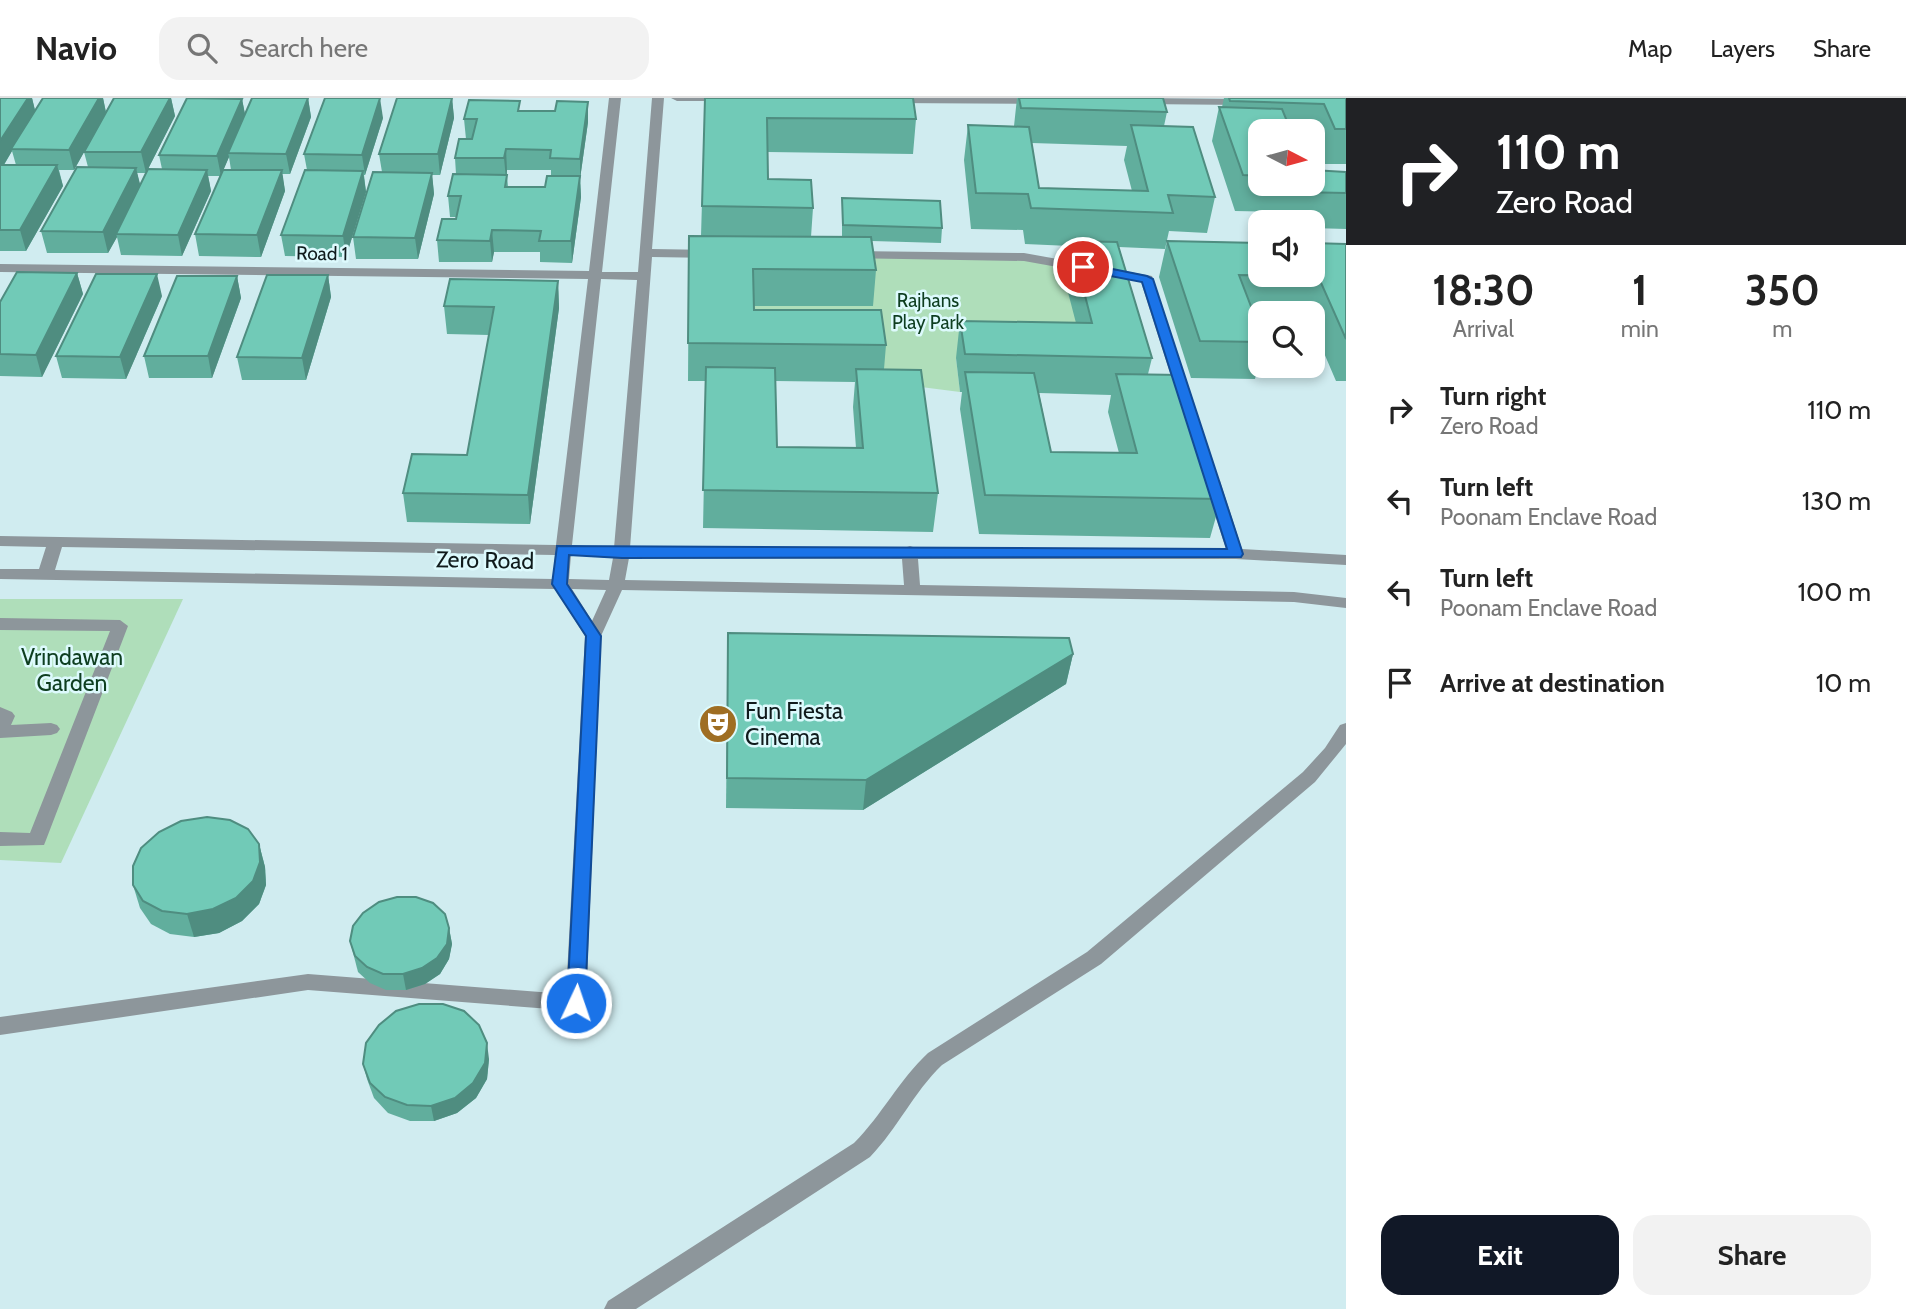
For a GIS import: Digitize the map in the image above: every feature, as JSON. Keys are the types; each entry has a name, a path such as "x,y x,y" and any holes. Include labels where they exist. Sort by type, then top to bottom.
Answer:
{"street":[{"path":"593,636 560,584 615,98"},
{"path":"0,1026 308,982 576,1003 593,636 616,585 622,553 658,98"},
{"path":"677,98 746,99"},
{"path":"872,99 1053,101"},
{"path":"1123,101 1262,102"},
{"path":"646,253 730,254"},
{"path":"842,255 1024,257 1147,279 1189,410"},
{"name":"Road 1","path":"0,268 644,276"},
{"path":"1206,463 1236,554"},
{"name":"Zero Road","path":"0,541 622,553 910,551 1236,554 1346,560"},
{"path":"46,575 56,542"},
{"path":"910,551 912,589"},
{"name":"Zero Road","path":"0,574 1294,597 1346,603"},
{"path":"0,624 120,626 37,840 0,839"},
{"path":"0,713 6,716 0,731 51,729"},
{"path":"616,1309 862,1150 882,1130 914,1079 935,1059 1094,958 1309,777 1331,753 1346,729"}],"green space":[{"name":"Rajhans Play Park","path":"870,255 1024,257 1083,267 1085,361 956,358 960,392 882,382 753,347 751,306 872,306"},
{"name":"Vrindawan Garden","path":"0,599 183,599 61,863 0,860"}],"building":[{"path":"0,98 28,98 0,141"},
{"path":"43,98 99,98 69,150 11,149"},
{"path":"114,98 170,98 141,152 84,152"},
{"path":"187,98 242,99 217,156 159,155"},
{"path":"252,98 308,98 286,154 228,153"},
{"path":"325,98 380,98 362,155 304,154"},
{"path":"397,98 452,98 438,154 379,154"},
{"path":"705,98 913,98 916,119 767,118 768,179 811,180 813,208 702,206"},
{"path":"1019,98 1163,98 1167,112 1021,108"},
{"path":"1229,98 1346,98 1346,129 1335,129 1324,104 1230,101"},
{"path":"469,100 520,101 518,111 555,111 557,101 588,102 580,159 550,158 551,150 506,149 504,158 455,158 459,139 472,139 477,119 464,119"},
{"path":"1219,107 1282,109 1286,119 1248,119 1248,175 1243,175"},
{"path":"968,125 1029,127 1039,188 1148,191 1131,125 1193,127 1215,197 1168,195 1173,213 1031,208 1028,194 976,193"},
{"path":"0,165 57,165 20,230 0,230"},
{"path":"77,167 136,168 103,232 41,231"},
{"path":"148,169 207,170 178,235 116,234"},
{"path":"223,170 282,170 257,235 195,234"},
{"path":"305,170 363,171 343,236 281,235"},
{"path":"1325,171 1346,172 1346,193 1325,193"},
{"path":"373,172 432,173 415,238 353,237"},
{"path":"453,174 507,175 505,187 545,187 547,176 580,176 571,241 539,241 541,231 492,230 490,241 437,240 442,219 456,219 461,196 448,196"},
{"path":"842,198 940,201 942,228 843,225"},
{"path":"689,236 871,237 876,270 753,269 754,310 881,310 886,345 688,343"},
{"path":"1071,241 1117,242 1152,358 965,354 960,321 1092,323"},
{"path":"1167,241 1248,243 1248,275 1239,275 1249,301 1248,342 1200,341"},
{"path":"1325,243 1346,244 1346,339 1323,287 1325,287"},
{"path":"17,272 77,273 36,355 0,354 0,302"},
{"path":"96,274 157,274 120,357 56,356"},
{"path":"267,275 328,275 302,358 237,357"},
{"path":"177,276 237,276 208,356 144,356"},
{"path":"450,279 558,281 528,495 403,493 412,454 467,455 494,307 444,306"},
{"path":"706,367 775,368 777,447 863,448 856,369 921,370 938,493 703,490"},
{"path":"965,372 1034,373 1051,452 1137,453 1116,374 1181,375 1221,499 985,495"},
{"path":"728,633 1069,638 1073,654 866,780 727,778"},
{"path":"207,817 230,820 248,829 259,844 260,862 253,881 236,898 213,909 187,914 162,911 143,901 133,885 133,866 141,848 159,832 181,821"},
{"path":"397,897 416,897 433,903 445,914 449,928 447,944 437,958 422,968 403,974 383,974 367,967 355,956 350,941 353,926 363,913 379,902"},
{"path":"419,1004 443,1004 464,1011 479,1025 487,1043 485,1063 473,1083 455,1098 431,1106 407,1105 385,1097 370,1083 363,1064 366,1043 379,1025 396,1011"}],"place":[{"name":"Fun Fiesta Cinema","path":"718,724"}],"route":[{"path":"576,1003 593,636 560,584 562,550 622,553 910,551 1236,554 1147,279 1083,267"}]}
